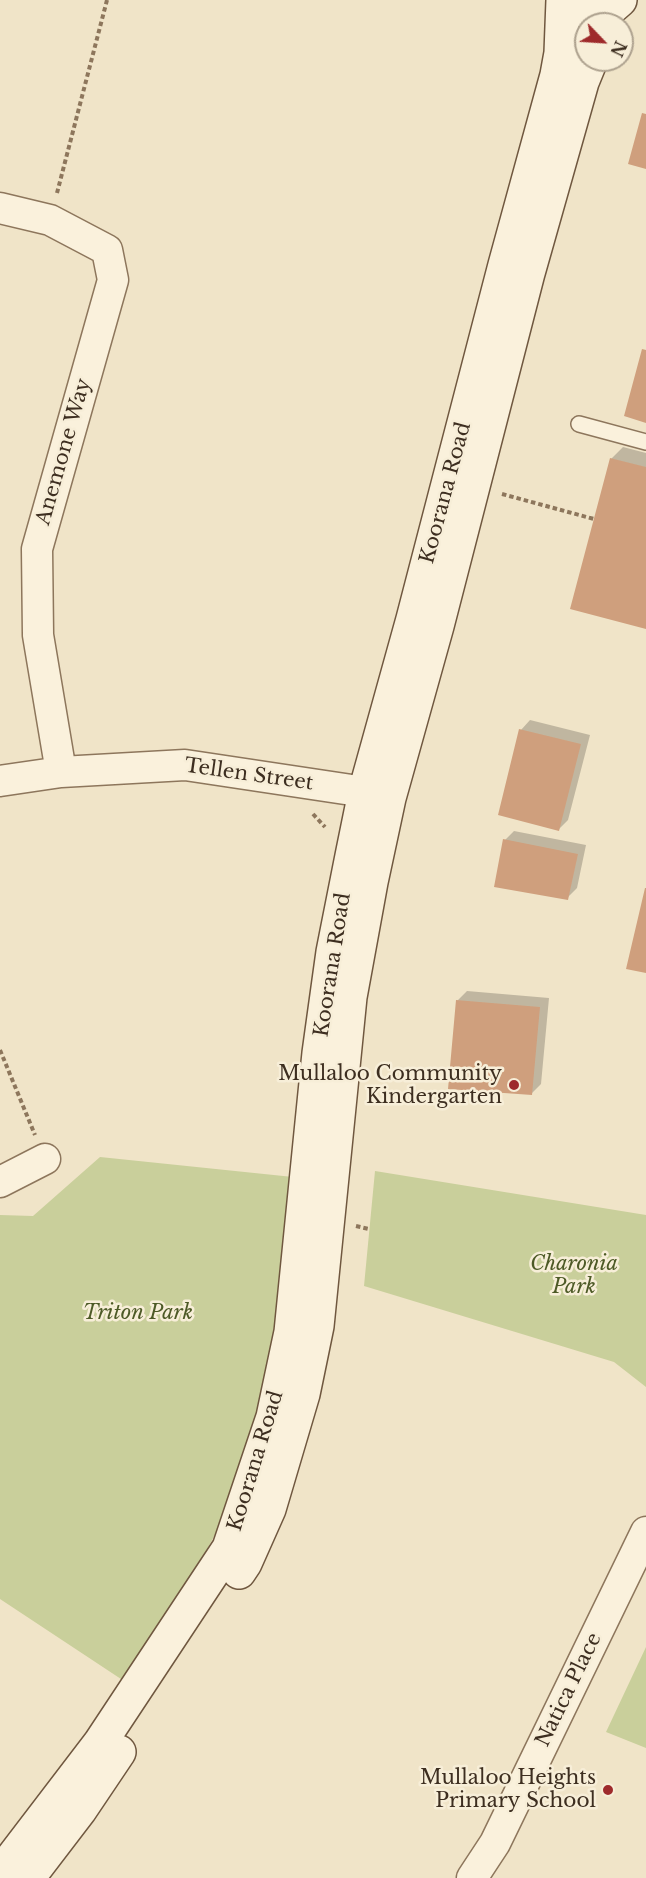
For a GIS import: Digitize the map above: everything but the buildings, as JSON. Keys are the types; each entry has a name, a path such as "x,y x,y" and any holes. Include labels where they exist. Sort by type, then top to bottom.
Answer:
{"street":[{"name":"Koorana Road","path":"0,1874 100,1743 229,1548 273,1417 291,1332 333,952 377,795 557,75 561,53 563,0"},
{"path":"568,0 579,9 590,12 620,7"},
{"name":"Koorana Road","path":"28,1878 80,1810 245,1563 269,1509 303,1394 317,1326 350,997 371,882 377,795 437,626 528,273 587,72"},
{"name":"Anemone Way","path":"0,208 50,220 107,250 112,280 37,549 38,635 61,772"},
{"name":"Tellen Street","path":"0,781 61,772 185,765 377,795"},
{"path":"0,1182 45,1159"},
{"name":"Natica Place","path":"472,1878 495,1843 646,1532"}],"lane":[{"path":"579,424 646,442"}],"path":[{"path":"50,220 107,0"},
{"path":"495,492 594,519"},
{"path":"0,1050 45,1159"},
{"path":"352,1226 369,1229"}],"green space":[{"name":"Triton Park","path":"100,1157 293,1177 270,1368 227,1512 173,1613 124,1681 0,1599 0,1215 33,1216"},
{"name":"Charonia Park","path":"375,1171 646,1215 646,1387 614,1362 364,1286"},
{"path":"646,1647 646,1748 606,1732"}],"place":[{"name":"Mullaloo Community Kindergarten","path":"514,1085"},
{"name":"Mullaloo Heights Primary School","path":"608,1790"}]}
